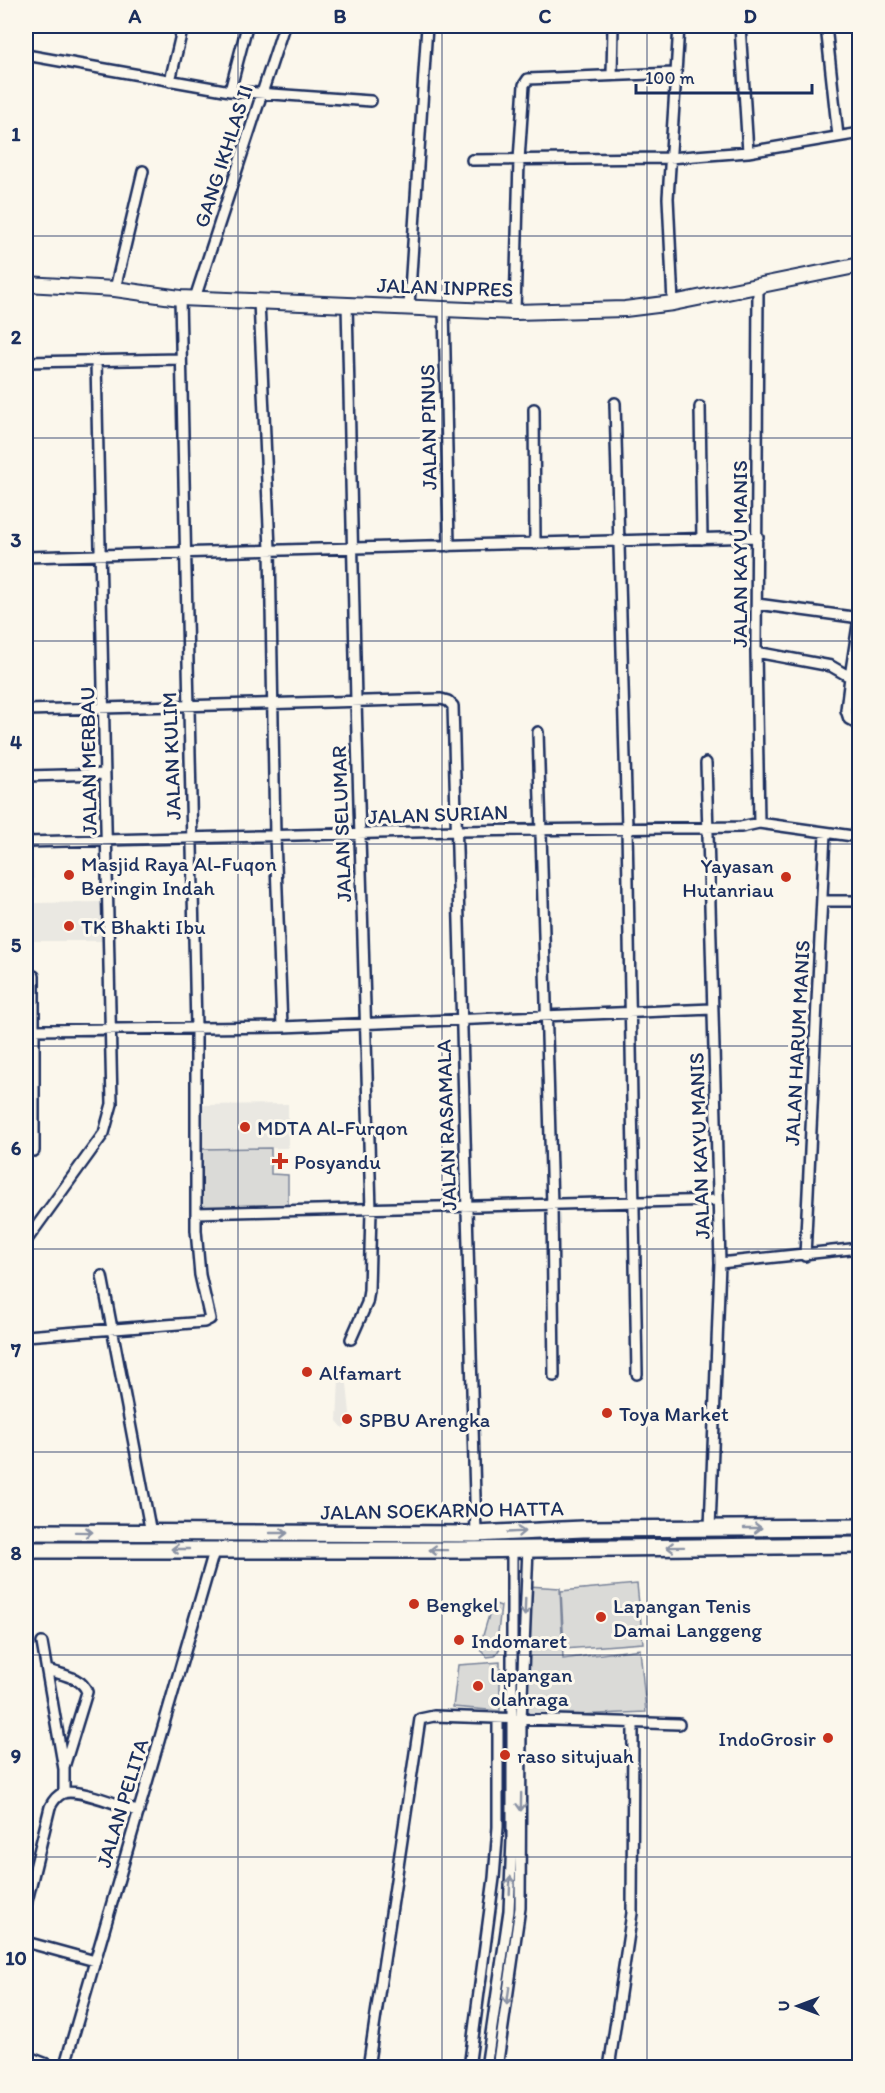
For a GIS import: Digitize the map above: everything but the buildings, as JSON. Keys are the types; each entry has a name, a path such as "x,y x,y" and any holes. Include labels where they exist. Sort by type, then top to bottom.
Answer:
{"main road":[{"name":"JALAN INPRES","path":"26,284 115,289 180,298 444,307 515,312 625,309 673,303 860,265"},
{"name":"JALAN SOEKARNO HATTA","path":"26,1532 476,1534 583,1529 860,1527"},
{"name":"JALAN SOEKARNO HATTA","path":"26,1550 520,1549 860,1545"}],"street":[{"path":"171,81 183,26"},
{"path":"230,91 247,26"},
{"name":"GANG IKHLAS II","path":"195,298 285,26"},
{"path":"409,306 427,26"},
{"path":"612,75 613,26"},
{"path":"673,303 668,198 678,26"},
{"path":"740,26 748,152"},
{"path":"826,26 838,136"},
{"path":"26,56 230,91 371,101"},
{"path":"515,312 522,95 528,79 674,73"},
{"path":"472,160 669,158 748,152 860,133"},
{"path":"115,289 143,171"},
{"name":"JALAN KAYU MANIS","path":"758,286 756,652 759,823"},
{"name":"JALAN KULIM","path":"113,1330 204,1322 210,1319 200,1275 196,1213 196,1028 180,298"},
{"path":"259,301 270,549 275,836 282,1027"},
{"name":"JALAN SELUMAR","path":"347,304 371,1210 369,1291 367,1303 351,1339"},
{"name":"JALAN PINUS","path":"444,307 449,546"},
{"path":"26,362 180,359"},
{"name":"JALAN MERBAU","path":"26,1241 108,1125 112,1104 96,361"},
{"path":"615,403 627,828 637,1374"},
{"path":"700,407 702,539"},
{"path":"534,409 536,544"},
{"path":"26,557 101,553 758,537"},
{"path":"757,604 859,618 846,710 849,719 860,725"},
{"path":"756,652 831,666 850,676"},
{"name":"JALAN RASAMALA","path":"356,702 441,699 453,706 476,1534"},
{"path":"26,710 356,702"},
{"path":"538,732 539,830 552,1205 554,1376"},
{"name":"JALAN KAYU MANIS","path":"706,763 720,1263 710,1528"},
{"path":"26,776 105,774"},
{"name":"JALAN SURIAN","path":"26,842 456,831 741,827 759,823 860,837"},
{"name":"JALAN HARUM MANIS","path":"805,1256 825,832"},
{"path":"823,901 860,901"},
{"path":"34,976 30,1101 34,1151"},
{"path":"34,1030 111,1031 282,1027 712,1010"},
{"path":"196,1213 718,1200"},
{"path":"720,1263 805,1256 860,1248"},
{"path":"102,1276 151,1533"},
{"path":"26,1336 113,1330"},
{"name":"JALAN PELITA","path":"64,2067 215,1548"},
{"path":"497,2067 520,1908 516,1840 520,1549"},
{"path":"517,1720 520,1549"},
{"path":"42,1643 64,1769 64,1793"},
{"path":"48,1670 78,1681 85,1686 87,1692 64,1769"},
{"path":"368,2067 417,1725 420,1719 434,1716 633,1725 679,1724"},
{"path":"469,2067 491,1907 497,1840 498,1720"},
{"path":"609,2067 632,1913 633,1725"},
{"path":"26,1905 50,1807 55,1798 64,1793 75,1793 139,1812"},
{"path":"497,1840 516,1840"},
{"path":"486,2067 516,1840"},
{"path":"491,1907 508,1911"},
{"path":"26,1942 95,1961"},
{"path":"476,2016 494,2019"},
{"path":"26,2056 57,2067"}],"shaded area":[{"name":"TK Bhakti Ibu","path":"33,847 34,903 104,902 105,941 34,941 33,963 26,963 26,848"},
{"name":"MDTA Al-Furqon","path":"288,1104 288,1148 202,1149 202,1105"},
{"path":"271,1148 271,1174 288,1175 288,1207 202,1209 202,1149"},
{"path":"346,1374 351,1423 343,1428 337,1421 339,1378"},
{"name":"Lapangan Tenis Damai Langgeng","path":"637,1584 643,1643 564,1649 561,1591"},
{"path":"528,1586 560,1588 563,1659 640,1649 646,1712 528,1717"},
{"path":"495,1604 501,1606 498,1633 500,1648 495,1656 487,1657 479,1649 489,1615"},
{"name":"lapangan olahraga","path":"500,1662 500,1711 453,1707 458,1665"}],"place":[{"name":"Masjid Raya Al-Fuqon Beringin Indah","path":"69,875"},
{"name":"Yayasan Hutanriau","path":"786,877"},
{"name":"TK Bhakti Ibu","path":"69,926"},
{"name":"MDTA Al-Furqon","path":"245,1127"},
{"name":"Posyandu","path":"280,1161"},
{"name":"Alfamart","path":"307,1372"},
{"name":"Toya Market","path":"607,1413"},
{"name":"SPBU Arengka","path":"347,1419"},
{"name":"Bengkel","path":"414,1604"},
{"name":"Lapangan Tenis Damai Langgeng","path":"601,1617"},
{"name":"Indomaret","path":"459,1640"},
{"name":"lapangan olahraga","path":"478,1686"},
{"name":"IndoGrosir","path":"828,1738"},
{"name":"raso situjuah","path":"505,1755"}]}
